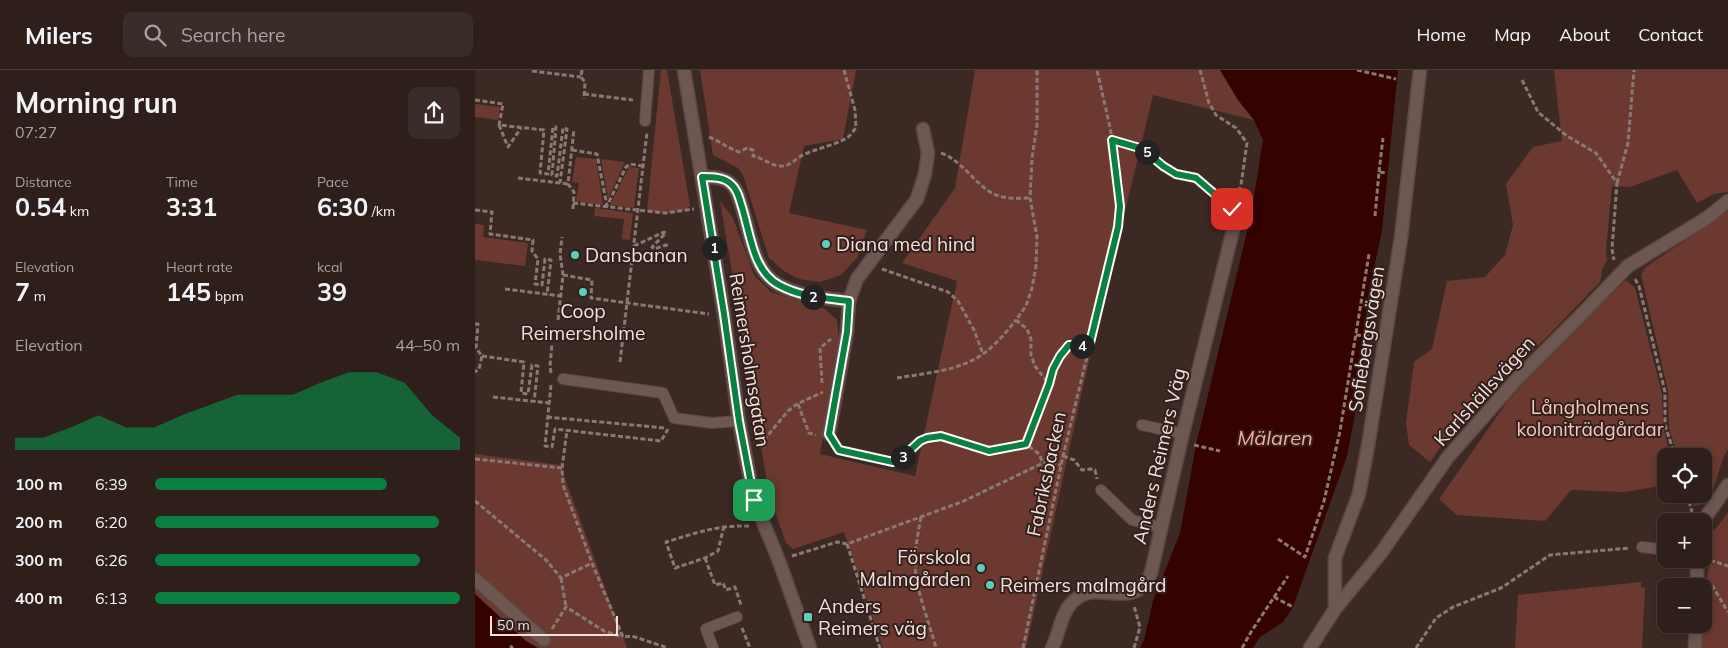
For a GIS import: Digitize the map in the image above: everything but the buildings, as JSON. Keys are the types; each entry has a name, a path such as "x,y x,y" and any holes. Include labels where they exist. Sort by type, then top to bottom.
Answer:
{"street":[{"name":"Reimersholmsgatan","path":"684,70 724,314 739,421 754,500 779,561 810,648"},
{"name":"Sofiebergsvägen","path":"1335,609 1335,558 1359,494 1368,446 1401,238 1420,70"},
{"path":"829,434 847,332 849,301 861,274 917,199 925,174 928,153 923,129"},
{"path":"702,177 717,177 731,183 738,194 757,260 766,275 778,285 807,296 849,301"},
{"name":"Karlshällsvägen","path":"1310,648 1335,609 1381,553 1448,457 1516,380 1627,266 1707,218 1728,201"},
{"name":"Anders Reimers Väg","path":"1130,593 1138,590 1147,582 1151,573 1233,230 1232,209"},
{"path":"1703,513 1728,485"},
{"path":"475,579 544,640"},
{"path":"1053,648 1065,614 1075,599 1085,593 1130,593"},
{"path":"1695,648 1696,633"}],"lane":[{"path":"645,121 649,70"},
{"path":"563,379 663,393 674,418 712,423 739,421"},
{"path":"1142,425 1183,434"},
{"path":"1101,490 1132,520 1161,528"},
{"path":"1643,547 1657,549"},
{"path":"713,648 706,629 737,617"}],"path":[{"path":"581,77 582,70"},
{"path":"708,137 731,150 739,152 747,148 753,150 753,156 767,160 774,165 783,166 793,163 797,158 806,153 847,138 856,128 855,110 844,70"},
{"path":"897,378 961,366 983,354 1001,338 1026,306 1036,266 1037,237 1031,198 1031,158 1037,126 1037,70"},
{"name":"Fabriksbacken","path":"1023,648 1063,456 1118,227 1120,206 1112,140 1097,70"},
{"path":"1112,140 1143,149 1176,174 1196,178 1232,209 1241,185 1247,143 1236,128 1215,115 1209,103 1200,70"},
{"path":"1357,70 1396,79"},
{"path":"1618,275 1612,249 1617,183 1628,143 1634,70"},
{"path":"532,71 546,71 581,77 585,82 584,99"},
{"path":"1522,80 1538,112 1567,136 1596,153 1617,183"},
{"path":"584,94 619,98"},
{"path":"475,100 503,104 499,125 507,147 521,128"},
{"path":"619,362 647,132 645,121"},
{"path":"499,125 544,130 540,173 548,174 553,127 556,127 552,176 557,176 563,128 567,129 561,183"},
{"path":"573,209 574,192 568,184 574,128"},
{"path":"1375,216 1383,138"},
{"path":"572,150 597,154 607,206"},
{"path":"943,153 958,162 989,192 1002,197 1031,198"},
{"path":"607,206 625,167 630,164 643,166"},
{"path":"1379,172 1387,173"},
{"path":"518,178 568,184"},
{"path":"573,202 665,213 687,210"},
{"path":"475,210 491,212 489,234 533,240 532,251 538,259 535,284 542,285 545,259 551,260 547,294"},
{"path":"634,246 664,232 666,233 653,247 654,249 665,245 669,246"},
{"path":"558,320 563,276 560,254 562,237"},
{"path":"1278,539 1305,557 1324,501 1340,431 1369,254"},
{"path":"1627,266 1639,286 1665,392 1665,425 1672,448"},
{"path":"877,268 948,292 958,301 983,354"},
{"path":"563,276 592,280 591,298 709,314"},
{"path":"505,289 561,296"},
{"path":"1016,320 1027,329 1031,339 1031,355 1035,366 1049,384"},
{"path":"475,324 477,324 476,348 482,356 524,362 521,393 528,394 532,365 538,366 534,402"},
{"path":"552,344 550,366 552,377 545,446 552,447 555,429 661,441 669,428"},
{"path":"1026,444 1053,369 1060,356 1069,345 1089,347"},
{"path":"760,445 788,411 797,404 823,392 821,348"},
{"path":"475,372 479,369 482,356"},
{"path":"493,396 549,403"},
{"path":"797,404 809,433"},
{"path":"547,417 677,429"},
{"path":"567,430 562,468 563,485 592,563 623,637"},
{"path":"829,434 839,450 893,462 905,455 920,441 941,436 989,451 1026,444 1039,454 1043,463"},
{"path":"1196,445 1220,451"},
{"path":"1063,456 1074,460 1081,470 1091,468"},
{"path":"475,459 562,468"},
{"path":"798,555 837,542 847,544 964,501 1043,463 1061,465"},
{"path":"475,501 546,560 561,578 566,607 544,640"},
{"path":"921,517 916,542 915,566 918,584 937,648"},
{"path":"724,526 718,551 705,558 675,568 666,542 711,528 724,526 749,526"},
{"path":"847,544 880,648"},
{"path":"1416,648 1436,618 1453,607 1501,588 1550,555 1643,547"},
{"path":"705,558 715,586 723,582 726,590 735,587"},
{"path":"1712,561 1728,566"},
{"path":"561,578 592,563"},
{"path":"1242,648 1288,576"},
{"path":"1712,586 1728,612"},
{"path":"1130,593 1140,627 1134,648"},
{"path":"1274,597 1293,608"},
{"path":"566,607 604,631 623,637 633,636 668,648"}],"green space":[{"path":"661,70 667,70 690,206 676,212 647,211"},
{"path":"700,70 856,70 843,139 804,146 789,213 867,230 857,258 841,275 820,282 799,279 784,271 769,258 743,175 738,168 713,155"},
{"path":"975,70 1220,70 1238,100 1254,120 1153,95 1081,395 1026,648 883,648 844,532 793,549 786,543 769,495 720,201 733,218 754,275 771,292 825,309 837,320 839,340 820,454 915,476 957,281 902,263 955,188"},
{"name":"Långholmens koloniträdgårdar","path":"1554,70 1728,70 1728,192 1714,194 1697,203 1677,170 1630,187 1612,186 1606,249 1607,260 1602,270 1600,282 1543,341 1460,419 1430,462 1409,445 1406,423 1414,362 1432,349 1447,281 1485,277 1505,255 1513,225 1506,184 1533,147 1562,141"},
{"path":"475,104 500,107 498,120 475,117"},
{"path":"576,157 596,159 603,205 576,201 579,183 572,182"},
{"path":"601,159 625,162 608,199"},
{"path":"629,167 639,168 634,208 610,205"},
{"path":"595,208 633,213 630,240 622,239 624,219 594,216"},
{"name":"Långholmens koloniträdgårdar","path":"1728,211 1728,449 1723,458 1712,493 1712,448 1675,448 1669,428 1668,391 1641,274 1646,267"},
{"path":"475,224 484,225 483,237 528,243 525,266 475,260"},
{"name":"Långholmens koloniträdgårdar","path":"1626,280 1635,288 1662,394 1663,425 1668,448 1657,448 1657,487 1625,492 1571,490 1545,521 1457,515 1439,499 1507,402 1549,354"},
{"path":"475,454 560,465 627,648 538,648 526,641 475,594"},
{"name":"Långholmens koloniträdgårdar","path":"1693,503 1709,503 1694,506"},
{"path":"1728,513 1728,648 1700,648 1702,633 1712,633 1712,578 1707,578 1708,568 1712,568 1712,533"},
{"path":"1641,582 1641,587 1645,588 1642,648 1515,648 1518,595"}],"water":[{"name":"Mälaren","path":"1220,70 1398,70 1382,231 1368,296 1358,399 1347,456 1293,607 1283,622 1260,637 1253,648 1140,648 1144,640 1153,601 1180,533 1196,445 1251,215 1263,140 1254,120 1238,100"},
{"path":"475,594 526,641 538,648 475,648"}],"place":[{"name":"Diana med hind","path":"826,244"},
{"name":"Dansbanan","path":"575,255"},
{"name":"Coop Reimersholme","path":"583,292"},
{"name":"Förskola Malmgården","path":"981,568"},
{"name":"Reimers malmgård","path":"990,585"},
{"name":"Anders Reimers väg","path":"808,617"}],"route":[{"path":"754,500 739,421 702,177 717,177 731,183 738,194 757,260 766,275 778,285 807,296 849,301 847,332 829,434 839,450 893,462 905,455 920,441 941,436 989,451 1026,444 1053,369 1060,356 1069,345 1089,347 1118,227 1120,206 1112,140 1143,149 1176,174 1196,178 1232,209"}]}
